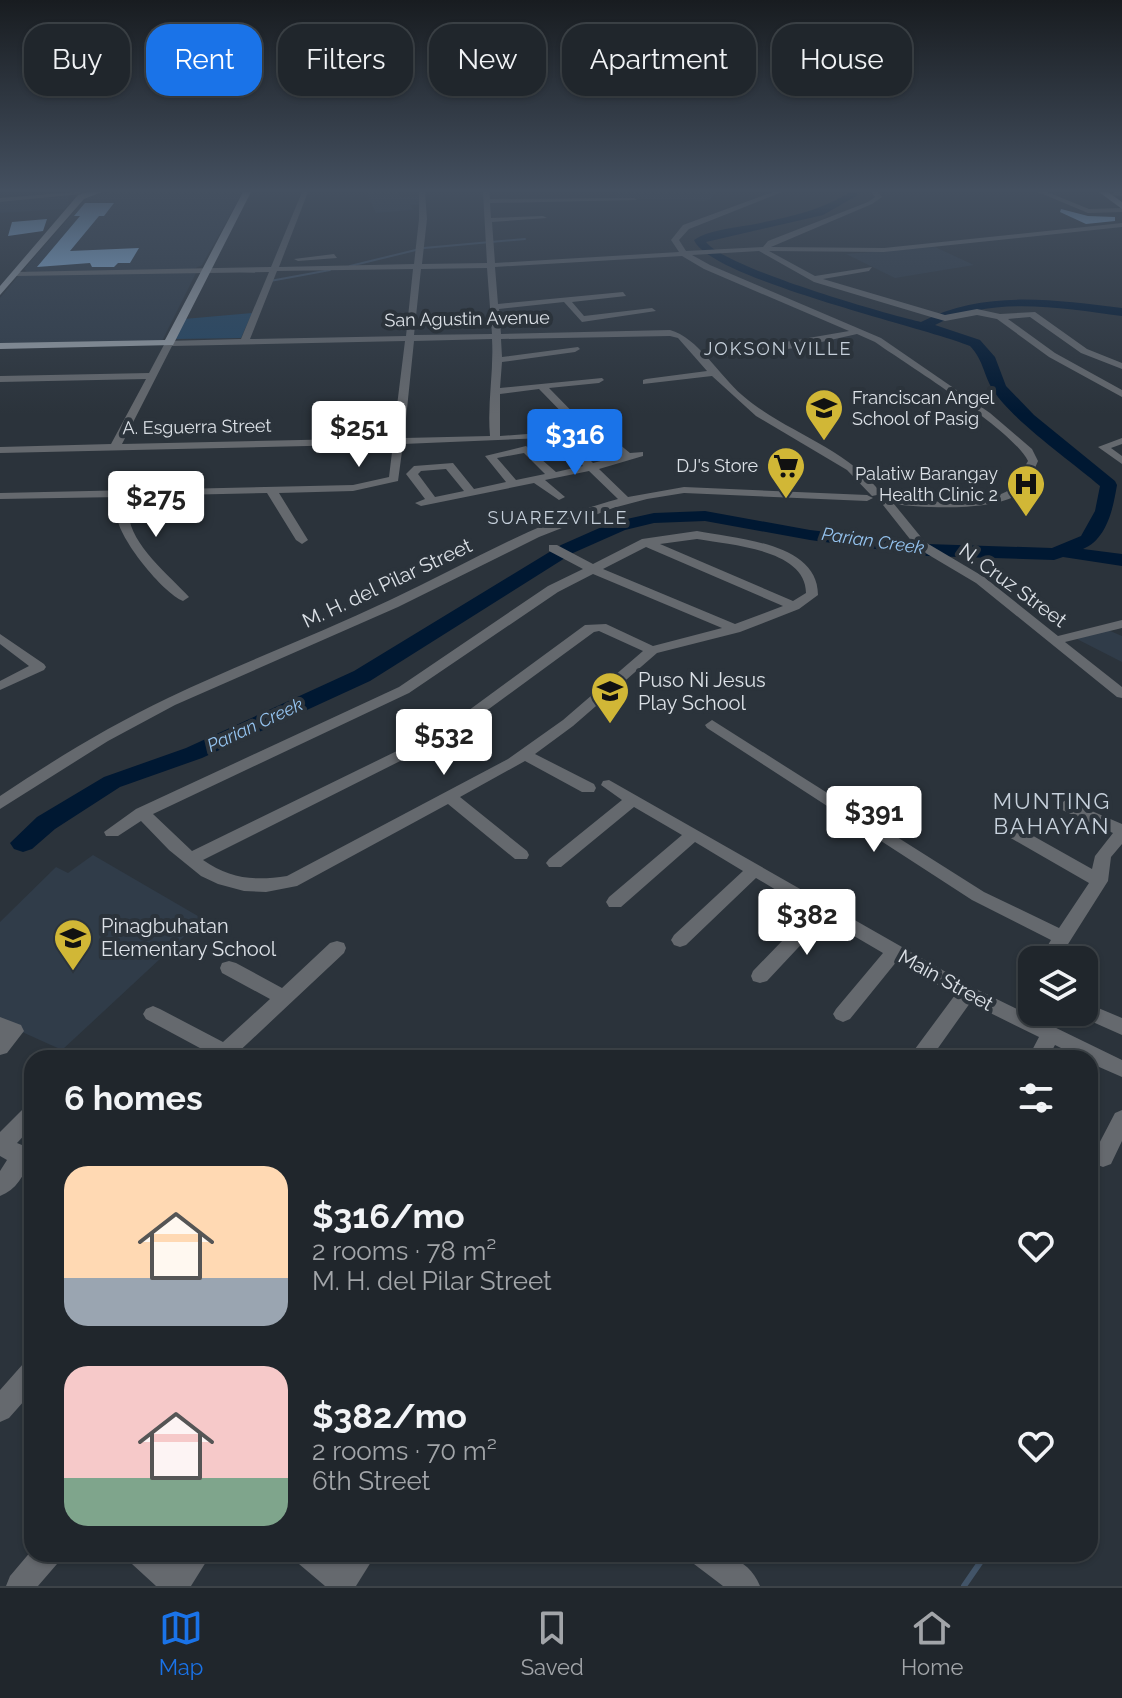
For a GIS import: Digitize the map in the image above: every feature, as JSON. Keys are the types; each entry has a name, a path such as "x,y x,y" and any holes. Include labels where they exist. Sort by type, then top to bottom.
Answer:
{"main road":[{"path":"0,292 22,266"},
{"path":"169,343 207,266"},
{"name":"San Agustin Avenue","path":"0,346 169,343"}],"street":[{"path":"245,341 274,266"},
{"path":"16,274 453,266"},
{"path":"492,266 498,360 493,415 495,439"},
{"path":"707,266 860,331 897,351 986,415 1028,451 1033,461 1018,489 993,498 934,506 888,501"},
{"path":"788,266 812,278 938,316 977,312 1000,317 1032,314 1084,351 1117,364"},
{"path":"812,278 869,269 863,266"},
{"path":"0,496 353,488 392,480 395,477 416,267"},
{"path":"494,307 623,294"},
{"path":"606,295 621,314"},
{"path":"566,299 582,319 652,311"},
{"path":"1000,317 1052,355 1122,394"},
{"path":"728,355 793,346 860,331"},
{"name":"San Agustin Avenue","path":"169,343 670,333 681,336 754,410 818,445 858,475 871,496"},
{"path":"115,447 169,343"},
{"path":"498,360 575,349"},
{"path":"1073,367 1117,364"},
{"path":"497,387 585,372"},
{"path":"646,382 715,373"},
{"path":"0,379 152,376"},
{"path":"497,387 536,385 543,388 599,380"},
{"name":"A. Esguerra Street","path":"0,450 495,439 587,433 543,388"},
{"path":"470,491 449,465 418,468 412,474 426,501 589,468 632,454 604,437 569,440 567,444 589,468 625,500"},
{"path":"1122,441 1103,447 1122,461"},
{"path":"512,482 490,456 526,449 552,474"},
{"path":"535,478 559,497"},
{"path":"271,490 302,540"},
{"name":"M. H. del Pilar Street","path":"0,804 62,761 139,718 393,605 531,538 625,500 684,490 871,496 873,503 888,501"},
{"path":"128,493 123,512 132,538 169,587 183,597"},
{"name":"N. Cruz Street","path":"888,501 921,545 980,580 1122,694"},
{"path":"112,832 142,813 393,696 553,589 646,542 697,535 788,555 800,564 812,585 812,595 794,606 735,629 652,650 568,723 524,754 291,882 260,887 222,881 190,859 142,813"},
{"path":"531,538 735,629"},
{"path":"646,542 794,606"},
{"path":"1056,640 1122,624"},
{"path":"190,859 451,730 590,628 601,627 652,650"},
{"path":"0,638 39,667 0,686"},
{"path":"712,725 978,896 1062,938"},
{"path":"524,754 588,788"},
{"name":"Main Street","path":"609,785 967,993 1082,1050"},
{"path":"449,797 521,855"},
{"path":"555,863 633,799"},
{"path":"1057,946 1099,881 1103,856 1122,832 1066,805"},
{"path":"1008,829 1099,881"},
{"path":"615,902 694,834"},
{"path":"680,940 755,869"},
{"path":"760,976 823,910"},
{"path":"227,1050 337,948"},
{"path":"843,1014 894,952"},
{"path":"229,968 283,997"},
{"path":"926,1050 967,993"},
{"path":"153,1014 214,1050"},
{"path":"1098,1016 1122,1027"},
{"path":"0,1025 14,1031 0,1047"},
{"path":"1042,1050 1050,1035"},
{"name":"Main Street","path":"1098,1058 1122,1069"},
{"path":"1103,1157 1122,1119"},
{"path":"0,1186 15,1170 18,1159 14,1152 0,1145 24,1121"},
{"path":"0,1409 24,1382"},
{"path":"20,1586 40,1562"},
{"path":"150,1562 175,1584 191,1562"},
{"path":"318,1562 341,1584 356,1562"},
{"path":"714,1562 746,1586"}],"shaded area":[{"path":"27,266 200,266 194,269 27,272 24,269"},
{"path":"871,266 968,266 895,278"},
{"path":"196,273 162,341 0,344 0,298 19,275"},
{"path":"252,313 241,338 175,339 184,319"},
{"path":"1108,630 1122,636 1122,662 1073,637"},
{"name":"Pinagbuhatan Elementary School","path":"93,855 203,919 62,1050 0,1022 0,922 56,867 68,873"}],"waterway":[{"name":"Parian Creek","path":"741,266 777,282 975,343 988,357 999,388 1029,418 1109,485 1104,511 1088,540 1061,551"},
{"path":"270,281 330,270"},
{"path":"923,326 944,315 993,304 1047,304 1122,312"},
{"name":"Parian Creek","path":"23,843 46,823 112,782 194,753 362,676 567,549 619,526 654,518 705,516 810,535 927,550 1054,554 1061,551"},
{"path":"1061,551 1122,560"},
{"path":"964,1586 980,1562"}],"place":[{"name":"Franciscan Angel School of Pasig","path":"824,442"},
{"name":"DJ's Store","path":"786,500"},
{"name":"Palatiw Barangay Health Clinic 2","path":"1026,518"},
{"name":"Puso Ni Jesus Play School","path":"610,725"},
{"name":"Pinagbuhatan Elementary School","path":"73,972"}],"district":[{"name":"JOKSON VILLE","path":"778,349"},
{"name":"SUAREZVILLE","path":"558,518"},
{"name":"MUNTING BAHAYAN","path":"1052,814"}]}
